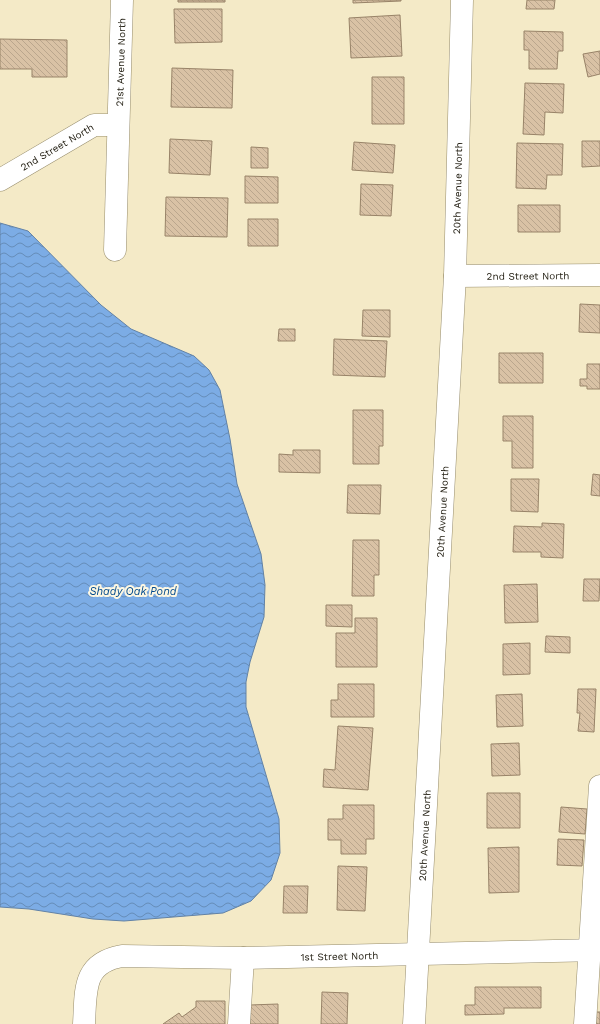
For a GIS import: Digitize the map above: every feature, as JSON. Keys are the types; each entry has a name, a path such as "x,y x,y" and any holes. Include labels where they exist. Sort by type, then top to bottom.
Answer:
{"street":[{"name":"21st Avenue North","path":"115,250 122,0"},
{"name":"20th Avenue North","path":"414,1024 455,276 462,0"},
{"name":"2nd Street North","path":"0,180 94,125 118,125"},
{"name":"2nd Street North","path":"455,276 600,275"},
{"path":"585,1024 595,950 600,786"},
{"name":"1st Street North","path":"84,1024 88,978 100,964 111,958 122,956 243,958 595,950"},
{"path":"239,1024 243,958"}],"water":[{"name":"Shady Oak Pond","path":"0,223 28,231 101,305 131,329 194,356 209,370 220,390 237,484 261,554 265,585 264,617 250,662 246,682 246,707 279,819 280,853 271,880 251,901 223,913 124,921 93,919 29,909 0,907"}],"building":[{"path":"178,0 225,0 225,2 178,2"},
{"path":"353,0 401,0 401,1 353,3"},
{"path":"527,0 555,0 554,9 526,9"},
{"path":"174,9 222,9 222,42 175,43"},
{"path":"400,15 402,56 351,58 349,18"},
{"path":"524,31 563,32 563,51 558,51 557,69 529,69 529,50 524,50"},
{"path":"0,39 67,40 67,77 32,77 32,69 0,69"},
{"path":"600,51 600,74 588,77 583,54"},
{"path":"172,68 233,70 232,108 171,107"},
{"path":"372,77 404,77 404,124 372,124"},
{"path":"525,83 564,84 563,113 545,112 544,135 523,134"},
{"path":"170,139 212,141 210,175 169,173"},
{"path":"582,141 600,141 600,166 582,167"},
{"path":"354,142 395,145 393,173 352,170"},
{"path":"517,143 563,144 562,175 547,175 546,189 516,188"},
{"path":"251,147 268,148 268,168 251,168"},
{"path":"245,176 278,177 278,203 245,203"},
{"path":"361,184 393,185 391,216 360,215"},
{"path":"166,197 228,198 227,237 165,236"},
{"path":"518,205 560,205 560,232 518,232"},
{"path":"248,219 278,219 278,246 248,246"},
{"path":"580,304 600,305 600,333 579,332"},
{"path":"363,310 390,310 390,337 362,336"},
{"path":"279,329 295,329 295,341 278,341"},
{"path":"334,339 387,341 385,377 333,375"},
{"path":"499,353 543,353 543,383 499,383"},
{"path":"587,364 600,364 600,389 587,389 587,386 580,386 580,379 587,379"},
{"path":"353,410 383,410 383,446 379,446 379,464 353,464"},
{"path":"503,416 533,416 533,468 512,468 512,441 503,441"},
{"path":"293,450 320,450 320,473 279,472 279,454 293,455"},
{"path":"593,474 600,475 600,496 591,495"},
{"path":"511,479 539,479 538,512 511,511"},
{"path":"348,485 381,485 380,514 347,513"},
{"path":"542,523 564,524 563,558 541,557 541,552 513,552 514,526 542,527"},
{"path":"353,540 379,540 379,575 374,575 374,596 352,596"},
{"path":"584,579 600,579 599,601 583,601"},
{"path":"537,584 538,622 505,623 504,585"},
{"path":"326,605 352,605 352,627 326,626"},
{"path":"355,618 377,618 377,667 336,667 336,633 355,633"},
{"path":"546,636 570,637 570,653 545,652"},
{"path":"530,643 530,674 503,675 503,644"},
{"path":"338,684 374,684 374,717 331,717 331,700 338,700"},
{"path":"578,689 596,689 594,732 578,731 580,713 577,713"},
{"path":"522,694 523,726 497,727 496,695"},
{"path":"338,726 373,728 368,790 323,787 324,769 335,770"},
{"path":"519,743 520,775 492,776 491,744"},
{"path":"487,793 520,793 520,828 487,828"},
{"path":"343,805 374,805 374,839 366,839 366,854 341,854 341,840 328,840 328,819 343,819"},
{"path":"561,807 587,809 585,834 559,832"},
{"path":"558,839 584,840 582,866 557,865"},
{"path":"519,847 519,892 489,893 488,848"},
{"path":"338,866 367,867 365,911 337,910"},
{"path":"284,886 308,886 307,913 283,913"},
{"path":"475,987 541,987 541,1008 504,1008 504,1014 465,1015 465,1005 475,1005"},
{"path":"322,992 348,993 347,1024 321,1024"},
{"path":"196,1001 225,1001 225,1024 163,1024 179,1013 182,1017 196,1007"},
{"path":"278,1004 278,1024 250,1024 250,1005"},
{"path":"595,1012 600,1012 600,1024 595,1024"}]}
